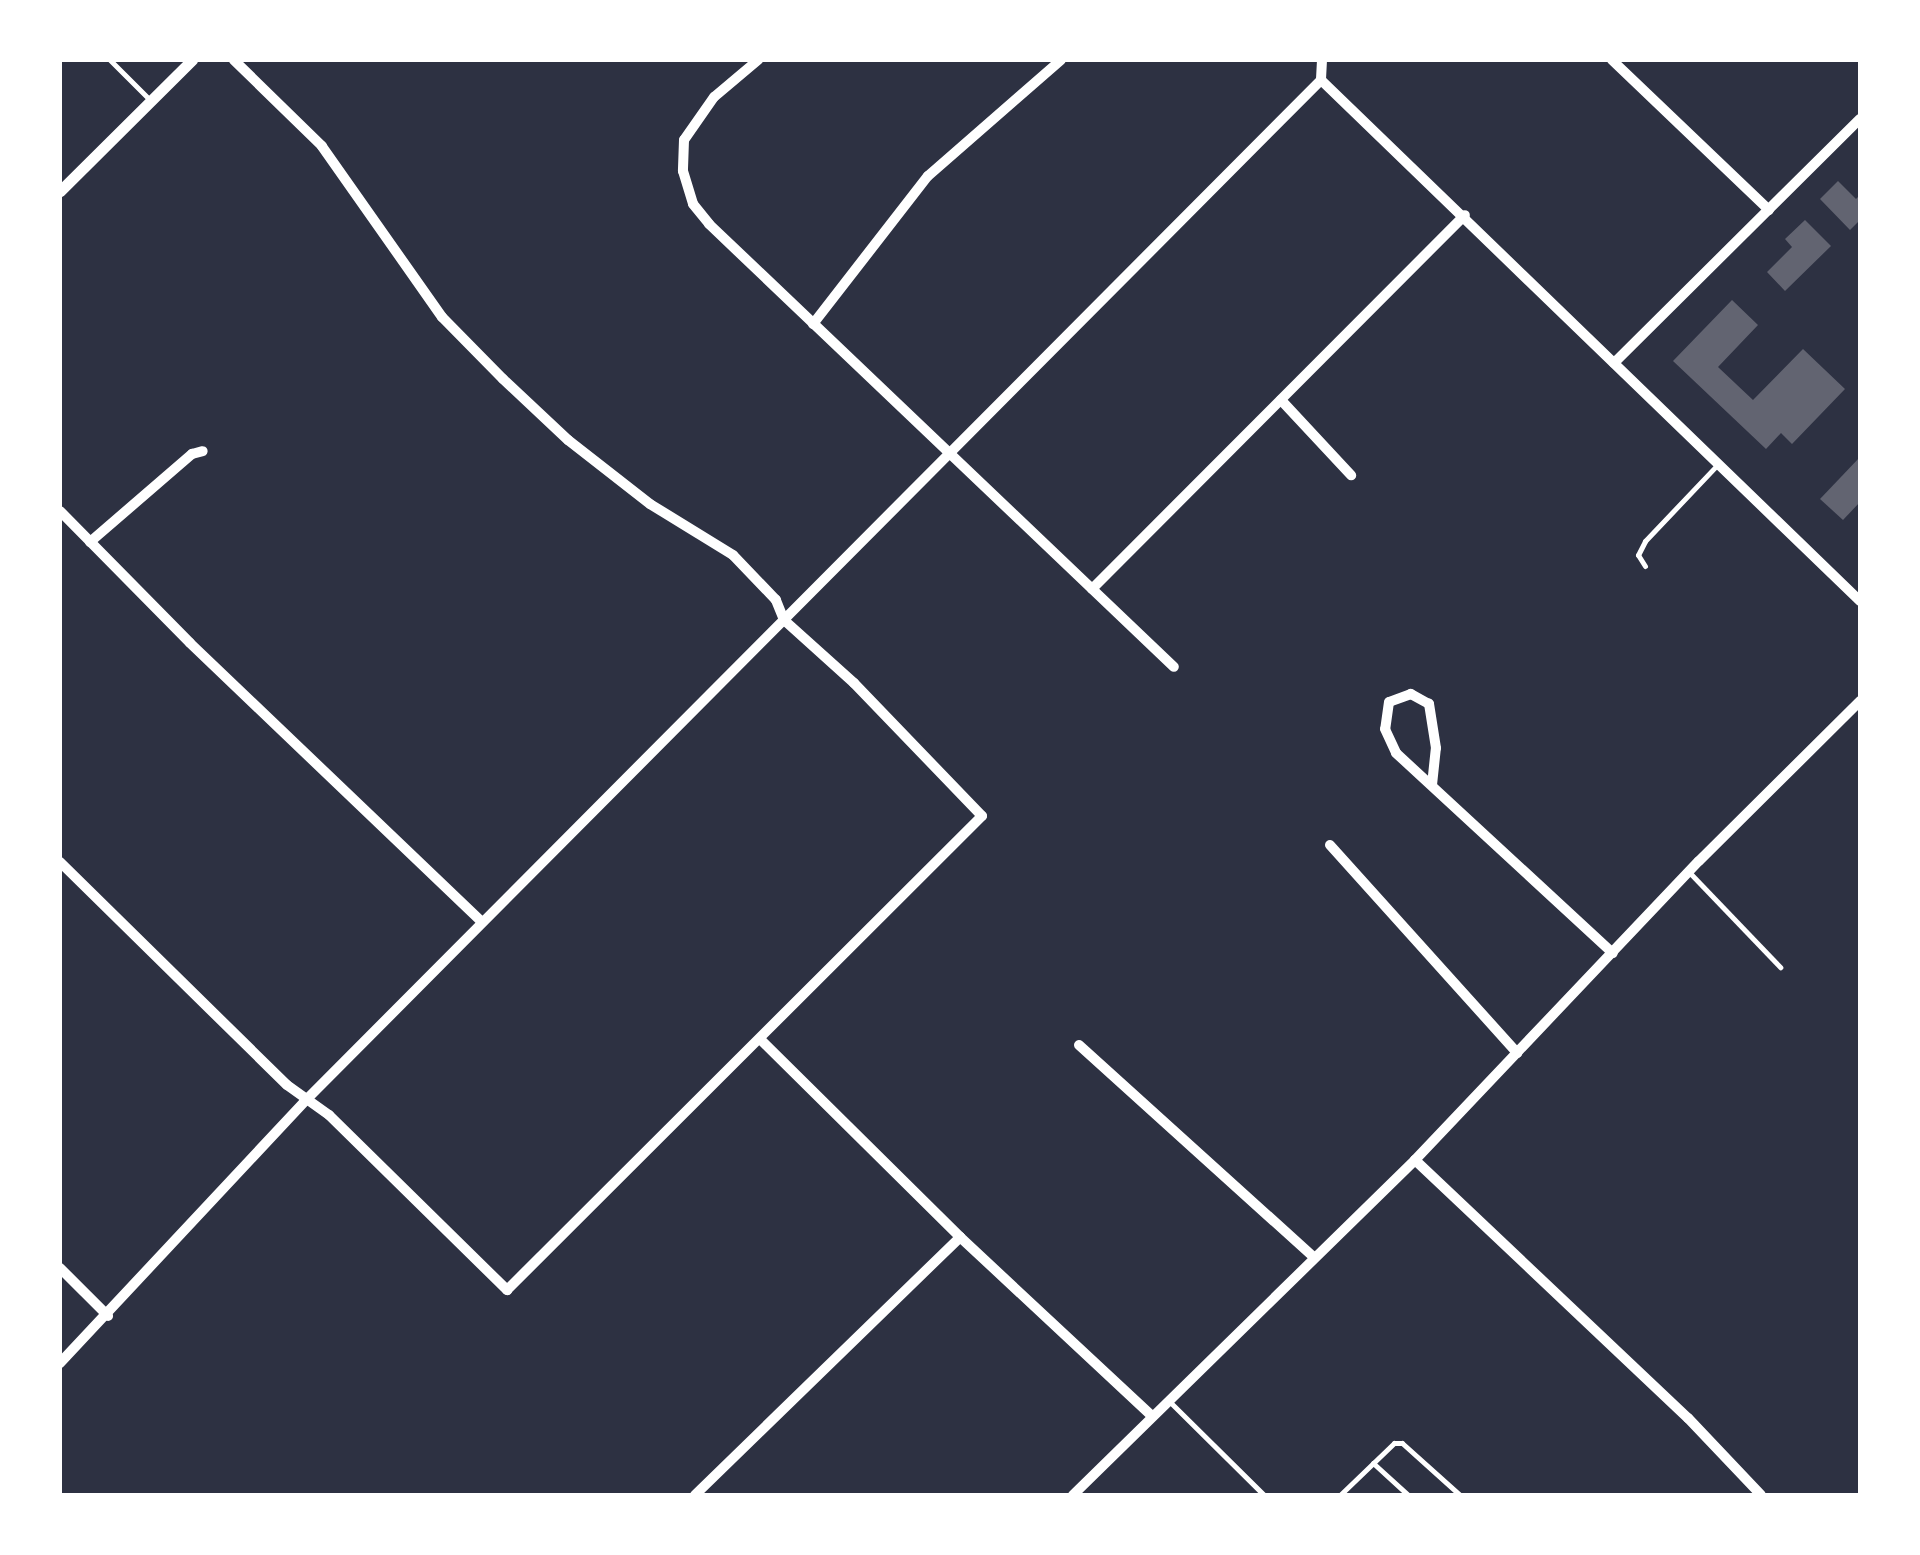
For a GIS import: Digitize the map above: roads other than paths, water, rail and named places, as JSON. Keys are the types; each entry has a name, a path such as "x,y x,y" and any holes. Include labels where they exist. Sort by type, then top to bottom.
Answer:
{"street":[{"path":"60,191 192,60"},
{"path":"60,862 286,1086 307,1099 507,1290 982,816 854,683 784,620 776,600 733,555 650,504 568,440 503,380 442,317 322,146 234,60"},
{"path":"758,60 714,97 689,130 682,156 687,190 709,224 1174,667"},
{"path":"814,324 928,176 1062,60"},
{"path":"60,1363 307,1099 1321,80 1322,60"},
{"path":"1612,60 1769,210"},
{"path":"1321,80 1465,215 1860,601"},
{"path":"1614,363 1858,126"},
{"path":"1092,589 1465,215"},
{"path":"1281,400 1351,474"},
{"path":"90,542 192,454 204,450"},
{"path":"60,511 190,644 482,922"},
{"path":"1432,785 1436,748 1430,704 1411,694 1389,702 1385,729 1396,753 1613,953"},
{"path":"1073,1495 1415,1160 1689,872 1860,702"},
{"path":"1330,845 1517,1054"},
{"path":"760,1039 960,1238 1151,1416"},
{"path":"1080,1044 1314,1257"},
{"path":"1415,1160 1688,1418 1760,1495"},
{"path":"695,1495 960,1238"},
{"path":"60,1268 108,1316"}],"lane":[{"path":"110,60 150,100"},
{"path":"1644,566 1638,555 1645,541 1718,464"},
{"path":"1689,872 1780,967"},
{"path":"1168,1400 1264,1495"},
{"path":"1340,1495 1394,1442 1402,1442 1460,1495"},
{"path":"1373,1463 1408,1495"}]}
